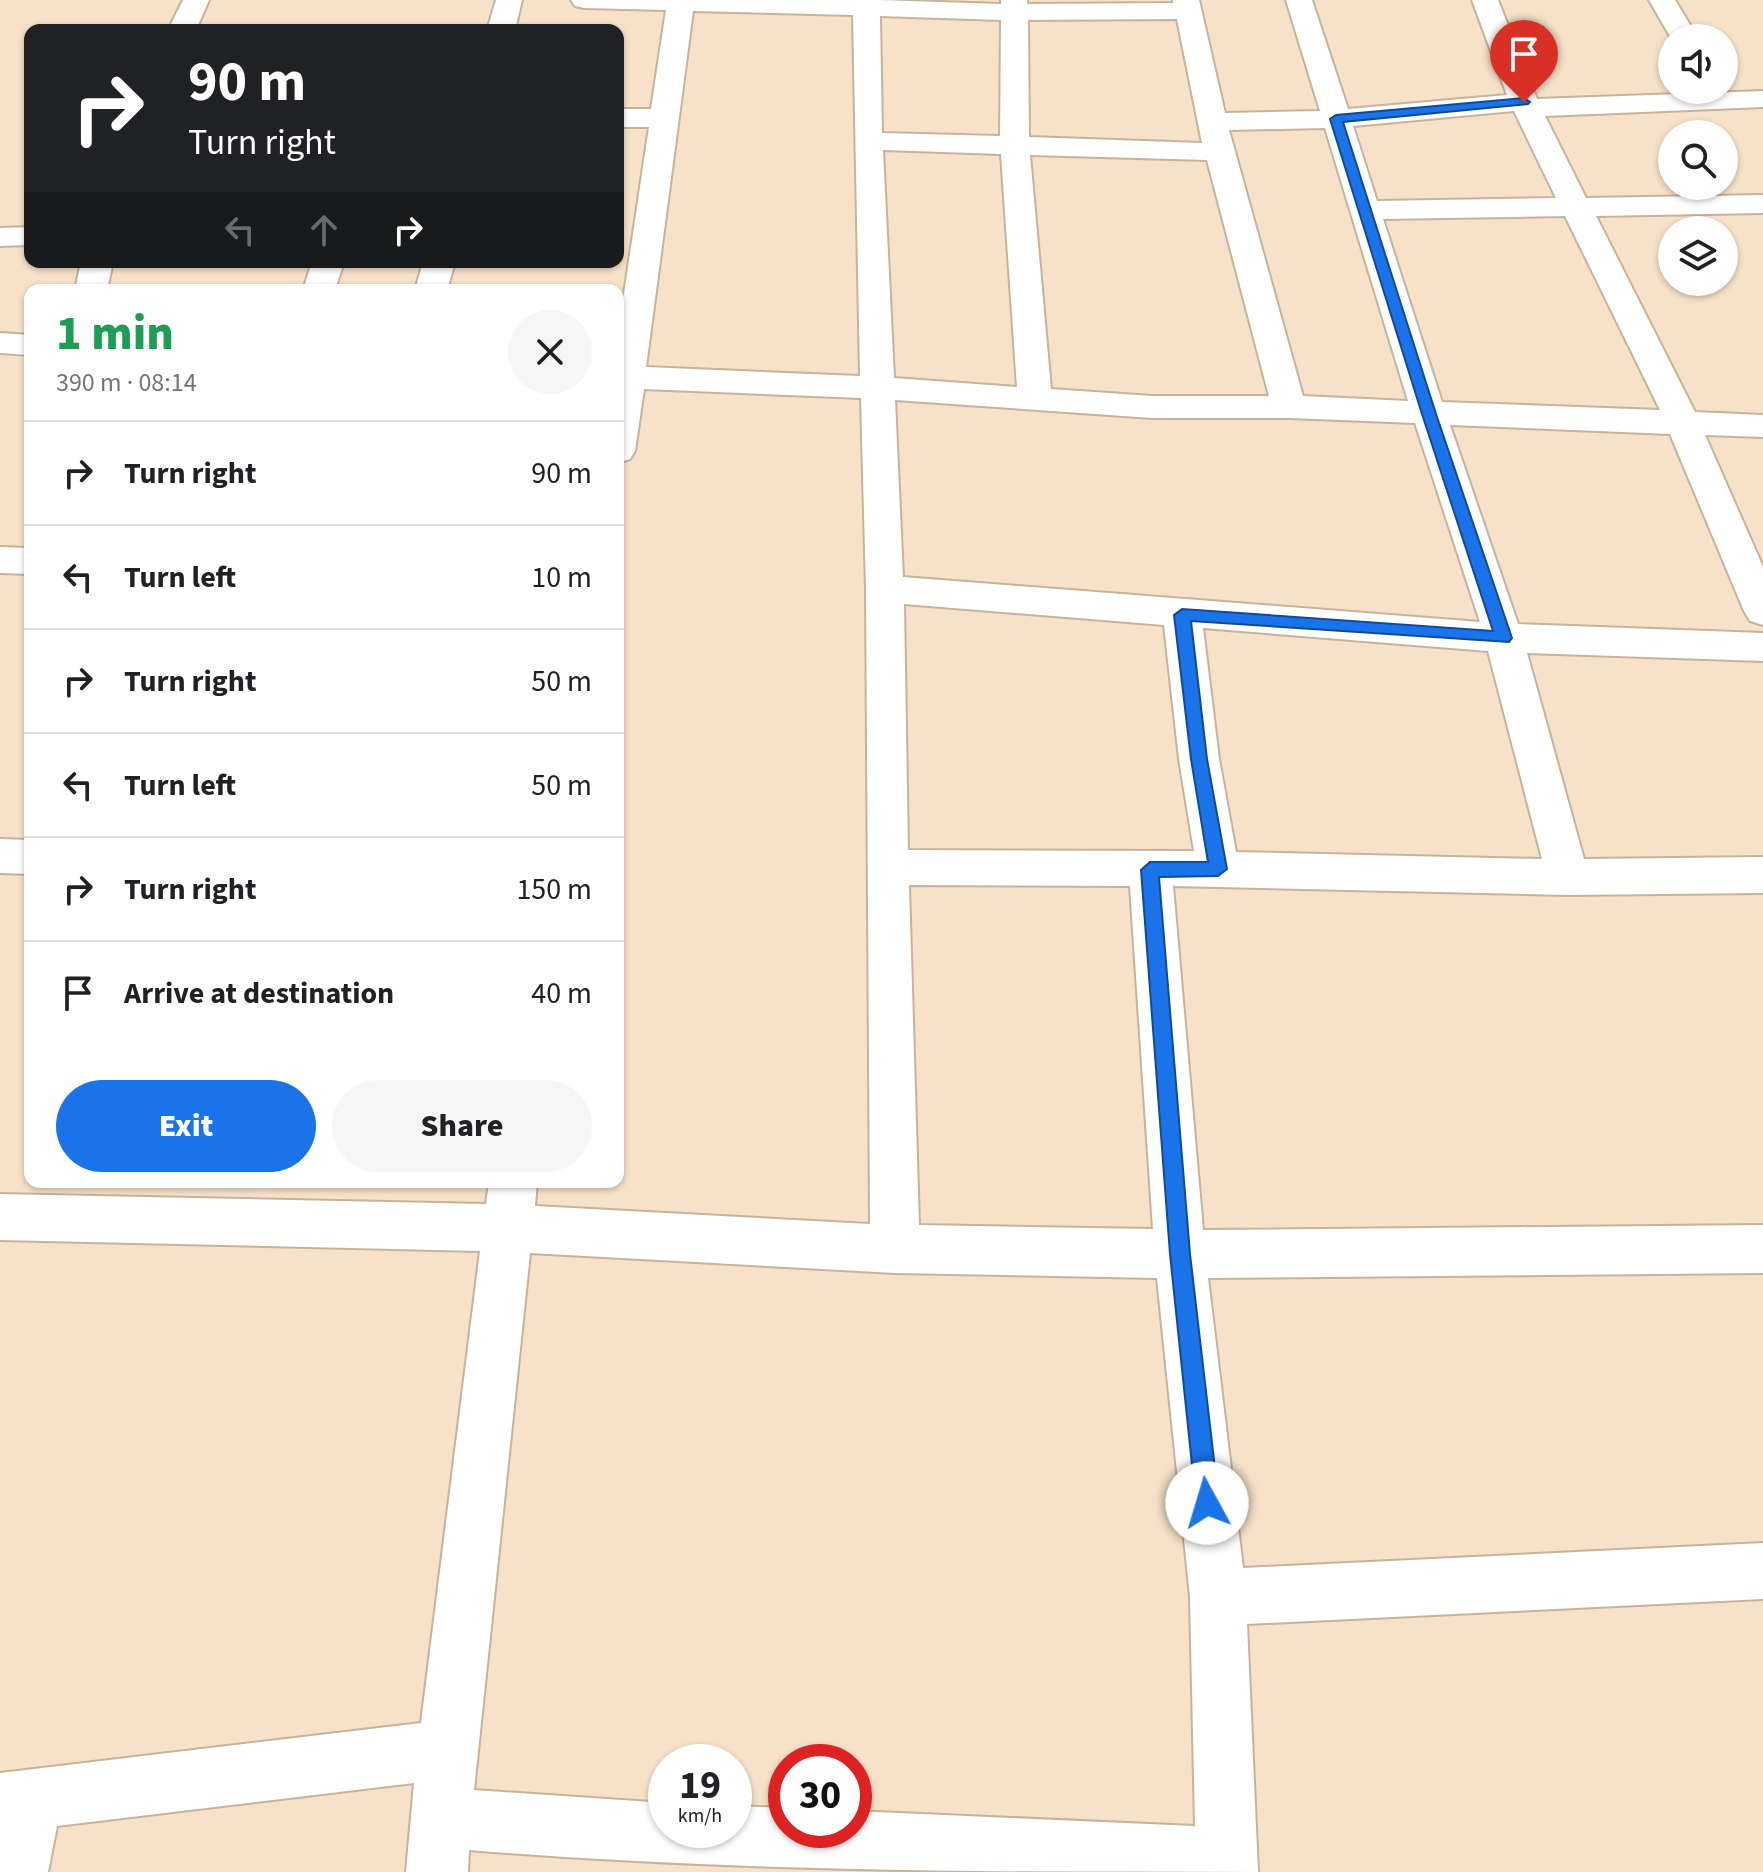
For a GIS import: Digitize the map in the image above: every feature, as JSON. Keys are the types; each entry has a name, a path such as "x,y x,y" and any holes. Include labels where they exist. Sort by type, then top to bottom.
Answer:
{"street":[{"path":"185,24 196,0"},
{"path":"503,24 509,0"},
{"path":"584,0 1014,6 1187,5 1216,137 1289,407"},
{"path":"1299,0 1429,414 1504,638 1568,877"},
{"path":"1485,0 1526,105 1683,423 1763,611"},
{"path":"1662,0 1676,24"},
{"path":"681,2 624,378 876,388 1152,407 1289,407 1763,426"},
{"path":"866,4 876,388 885,589 895,1249"},
{"path":"1014,6 1015,145 1035,400"},
{"path":"1738,97 1763,99"},
{"path":"868,141 1015,145 1216,137 1336,119 1658,98"},
{"path":"624,118 664,118"},
{"path":"1364,210 1763,204"},
{"path":"0,237 24,236"},
{"path":"0,343 24,345"},
{"path":"0,560 24,561"},
{"path":"885,589 1182,615 1504,638 1763,647"},
{"path":"1182,615 1199,759 1218,869"},
{"path":"0,856 24,857"},
{"path":"887,867 1218,869 1568,877 1763,875"},
{"path":"510,1205 447,1749 440,1844 584,1830 1226,1865 1218,1597 1180,1254 1150,870"},
{"path":"0,1217 510,1205 895,1249 1180,1254 1763,1249"},
{"path":"1218,1597 1763,1571"},
{"path":"17,1872 16,1801 447,1749"}],"route":[{"path":"1207,1503 1180,1254 1150,870 1218,869 1199,759 1182,615 1504,638 1336,119 1524,102"}]}
